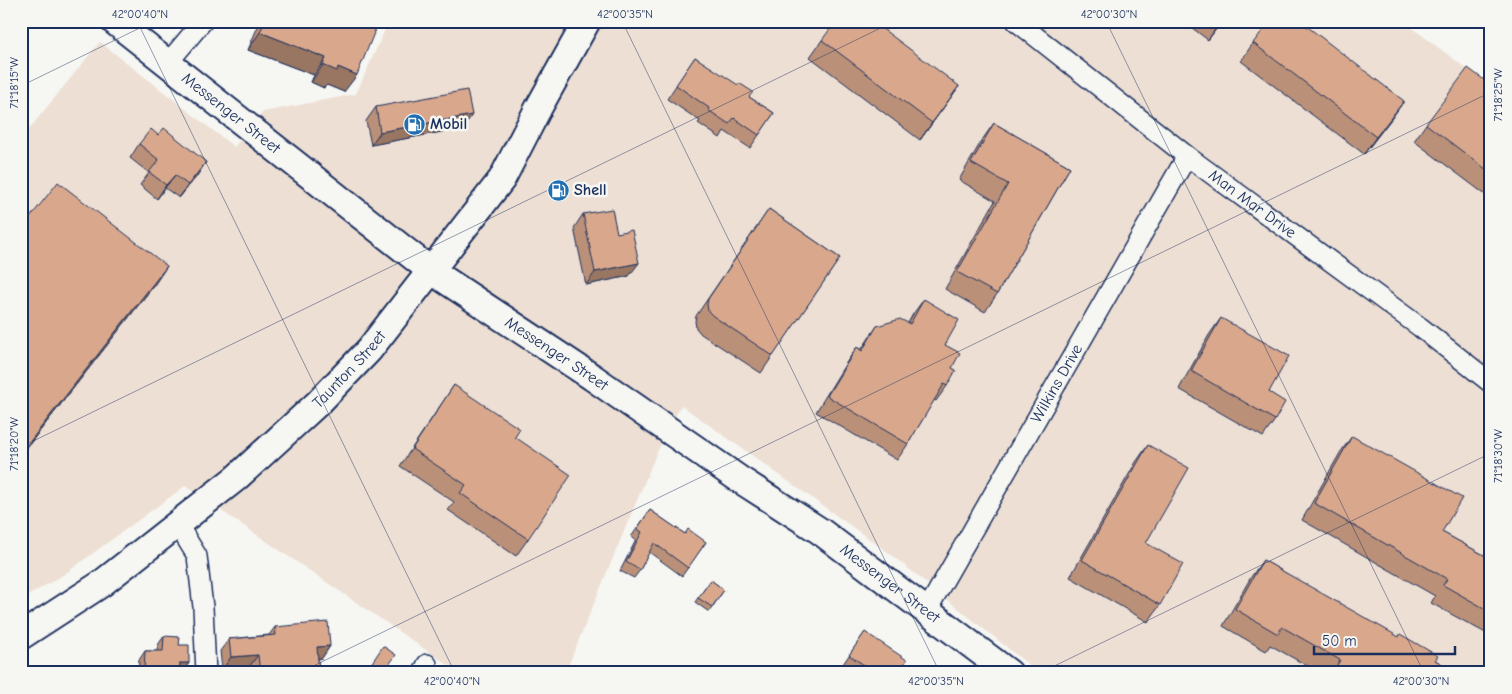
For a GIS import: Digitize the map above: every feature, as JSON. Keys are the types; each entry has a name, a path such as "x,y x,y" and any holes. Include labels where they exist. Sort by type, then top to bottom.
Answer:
{"main road":[{"name":"Messenger Street","path":"114,21 430,270 739,479 820,531 1009,673"},
{"name":"Taunton Street","path":"21,636 101,584 236,478 324,397 369,350 502,179 539,106 587,21"}],"street":[{"path":"167,64 203,21"},
{"name":"Man Mar Drive","path":"1016,21 1187,156 1420,327 1491,383"},
{"name":"Wilkins Drive","path":"927,610 1187,156"},
{"path":"178,525 197,556 203,607 206,673"}],"shaded area":[{"path":"389,21 1403,21 1491,87 1491,336 1487,340 1491,342 1491,673 1039,673 889,553 681,405 657,452 565,673 460,673 185,486 66,573 21,600 21,139 100,42 234,147 263,112 356,94"}],"building":[{"path":"265,21 357,21 376,28 357,75 338,67 337,71 323,65 326,58 260,32"},
{"path":"836,21 872,21 959,86 932,123 822,40"},
{"path":"1270,21 1300,21 1404,101 1376,137 1253,43"},
{"path":"695,57 738,85 739,83 753,92 749,97 774,113 759,135 734,118 729,124 676,85"},
{"path":"1468,68 1491,85 1491,173 1426,124"},
{"path":"467,90 472,115 380,132 376,107"},
{"path":"994,123 1070,167 997,294 957,272 1008,184 971,163"},
{"path":"164,128 206,162 188,185 175,175 166,185 149,172 159,160 139,144 151,129 158,135"},
{"path":"58,182 167,266 21,453 21,242 26,236 21,232 21,229"},
{"path":"612,209 617,233 632,230 639,263 595,272 583,214"},
{"path":"769,209 840,258 773,356 713,316 708,311 707,304 708,299"},
{"path":"924,299 959,320 945,345 960,353 952,368 956,370 947,386 944,384 908,444 827,396 857,347 862,351 877,326 900,319 910,324"},
{"path":"1221,318 1289,356 1269,392 1285,402 1275,420 1191,371"},
{"path":"454,385 520,429 515,437 571,475 528,539 460,493 466,485 412,449"},
{"path":"1352,436 1462,498 1442,532 1491,559 1491,612 1443,585 1447,579 1314,503"},
{"path":"1148,445 1189,468 1146,543 1183,564 1160,605 1082,560"},
{"path":"650,510 685,534 688,529 706,542 688,568 654,543 640,570 626,562 642,532 637,529"},
{"path":"1263,560 1399,637 1400,634 1438,656 1435,660 1458,673 1346,673 1336,667 1340,660 1282,627 1278,634 1235,609"},
{"path":"711,580 724,590 712,607 698,598"},
{"path":"328,622 330,646 317,647 319,673 260,673 258,655 231,657 229,639 276,635 275,627"},
{"path":"865,632 907,660 898,673 876,673 849,655"},
{"path":"164,636 180,637 179,645 189,645 189,663 180,663 179,673 144,673 145,651 163,651"},
{"path":"383,646 396,655 383,673 365,673"}],"place":[{"name":"Mobil","path":"414,124"},
{"name":"Shell","path":"558,190"}]}
